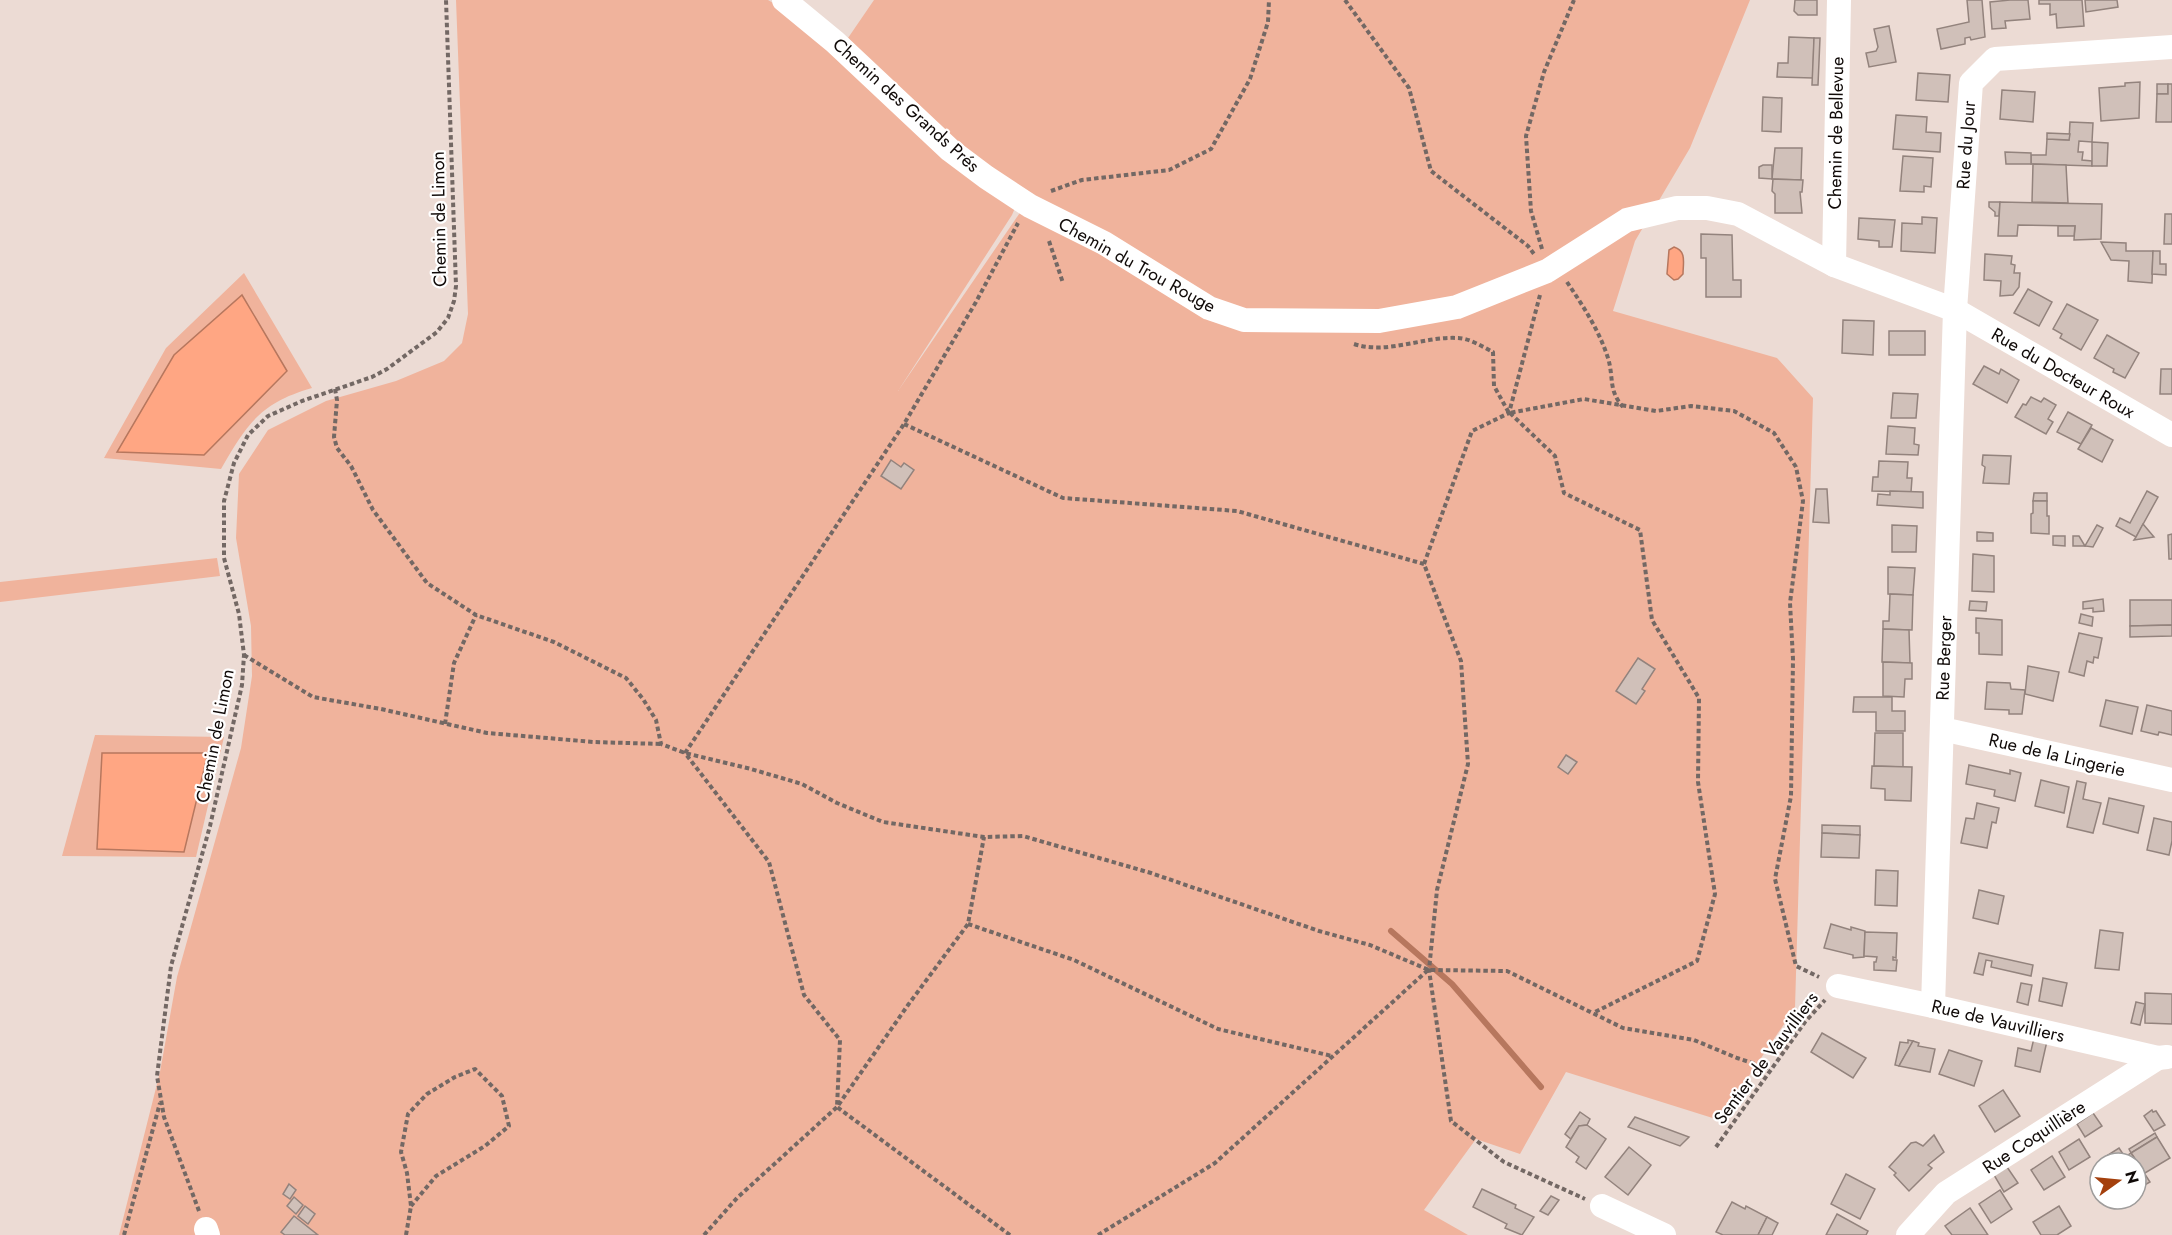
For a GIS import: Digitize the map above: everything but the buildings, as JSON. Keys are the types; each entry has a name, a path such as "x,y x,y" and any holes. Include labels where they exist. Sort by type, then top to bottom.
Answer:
{"street":[{"name":"Chemin des Grands Prés","path":"784,0 836,42 950,150 1032,207"},
{"name":"Chemin de Bellevue","path":"1834,265 1839,0"},
{"name":"Rue du Jour","path":"1955,310 1971,82 1995,59 2172,47"},
{"name":"Chemin du Trou Rouge","path":"1032,207 1104,243 1209,308 1244,320 1379,321 1457,307 1547,271 1627,220 1677,208 1707,208 1738,214 1834,265 1955,310"},
{"name":"Rue du Docteur Roux","path":"1955,310 2172,435"},
{"name":"Rue Berger","path":"1933,1006 1955,310"},
{"name":"Rue de la Lingerie","path":"1942,729 2172,780"},
{"name":"Rue de Vauvilliers","path":"1838,986 2165,1058"},
{"name":"Rue Coquillière","path":"1908,1235 1946,1193 2165,1058"},
{"path":"1602,1206 1664,1235"}],"path":[{"name":"Chemin de Limon","path":"207,1232 164,1116 157,1076 171,966 210,826 242,685 244,655 239,614 224,558 224,501 234,463 248,435 268,416 302,400 387,369 437,332 448,318 456,286 446,0"},
{"path":"685,753 904,424 1032,207 1034,197 1082,180 1169,170 1211,149 1250,79 1268,22 1269,0"},
{"path":"1345,0 1409,88 1431,171 1528,246 1547,271 1565,278 1591,318 1608,359 1614,397 1624,407"},
{"path":"1509,413 1547,271 1531,211 1526,136 1544,72 1574,0"},
{"path":"1032,207 1063,282"},
{"path":"1350,343 1359,346 1393,347 1460,338 1493,352 1494,386 1509,413 1555,456 1564,493 1640,530 1652,620 1699,698 1698,782 1715,894 1697,961 1593,1013"},
{"path":"335,389 337,400 334,437 337,448 351,466 373,510 427,583 476,615 554,642 626,678 656,720 661,744"},
{"path":"1602,1206 1504,1162 1451,1121 1429,970 1437,890 1468,764 1461,661 1424,564 1472,431 1509,413 1584,399 1656,411 1691,406 1734,411 1774,433 1796,467 1803,501 1790,603 1793,659 1791,796 1775,879 1797,966 1838,986"},
{"path":"904,424 1063,498 1237,511 1424,564"},
{"path":"445,724 454,663 476,615"},
{"path":"244,655 314,697 381,709 487,733 594,742 661,744 685,753 802,784 837,803 883,822 984,837 1023,836 1151,873 1318,931 1370,945 1429,970 1507,971 1623,1028 1694,1040 1771,1069"},
{"path":"685,753 769,862 804,995 840,1040 837,1107"},
{"path":"704,1235 737,1198 837,1107 968,924 984,837"},
{"path":"968,924 1074,960 1218,1029 1333,1056"},
{"path":"1098,1235 1215,1163 1429,970"},
{"name":"Sentier de Vauvilliers","path":"1716,1147 1805,1022 1838,986"},
{"path":"406,1235 411,1206 407,1173 401,1152 408,1114 428,1094 455,1077 475,1069 502,1096 509,1126 485,1146 436,1176 411,1206"},
{"path":"124,1235 161,1100"},
{"path":"837,1107 1010,1235"}],"shaded area":[{"path":"456,0 768,0 804,21 1017,203 1012,215 898,391 1028,201 955,145 848,38 874,0 1750,0 1690,148 1635,241 1613,311 1777,358 1813,398 1795,1008 1719,1120 1566,1072 1520,1154 1476,1139 1424,1210 1468,1235 119,1235 160,1072 177,977 241,748 252,676 251,626 236,538 239,474 268,430 326,401 396,381 444,361 462,343 468,314"},
{"path":"1674,247 1683,254 1684,262 1683,274 1674,280 1667,274 1669,250"},
{"path":"244,273 312,388 294,394 267,408 239,439 221,469 104,458 166,348"},
{"path":"242,295 287,371 204,455 117,452 174,355"},
{"path":"217,558 220,576 0,602 0,582"},
{"path":"95,735 224,737 196,857 62,856"},
{"path":"102,753 208,753 184,852 97,849"}],"waterway":[{"path":"1391,931 1452,984 1541,1087"}]}
